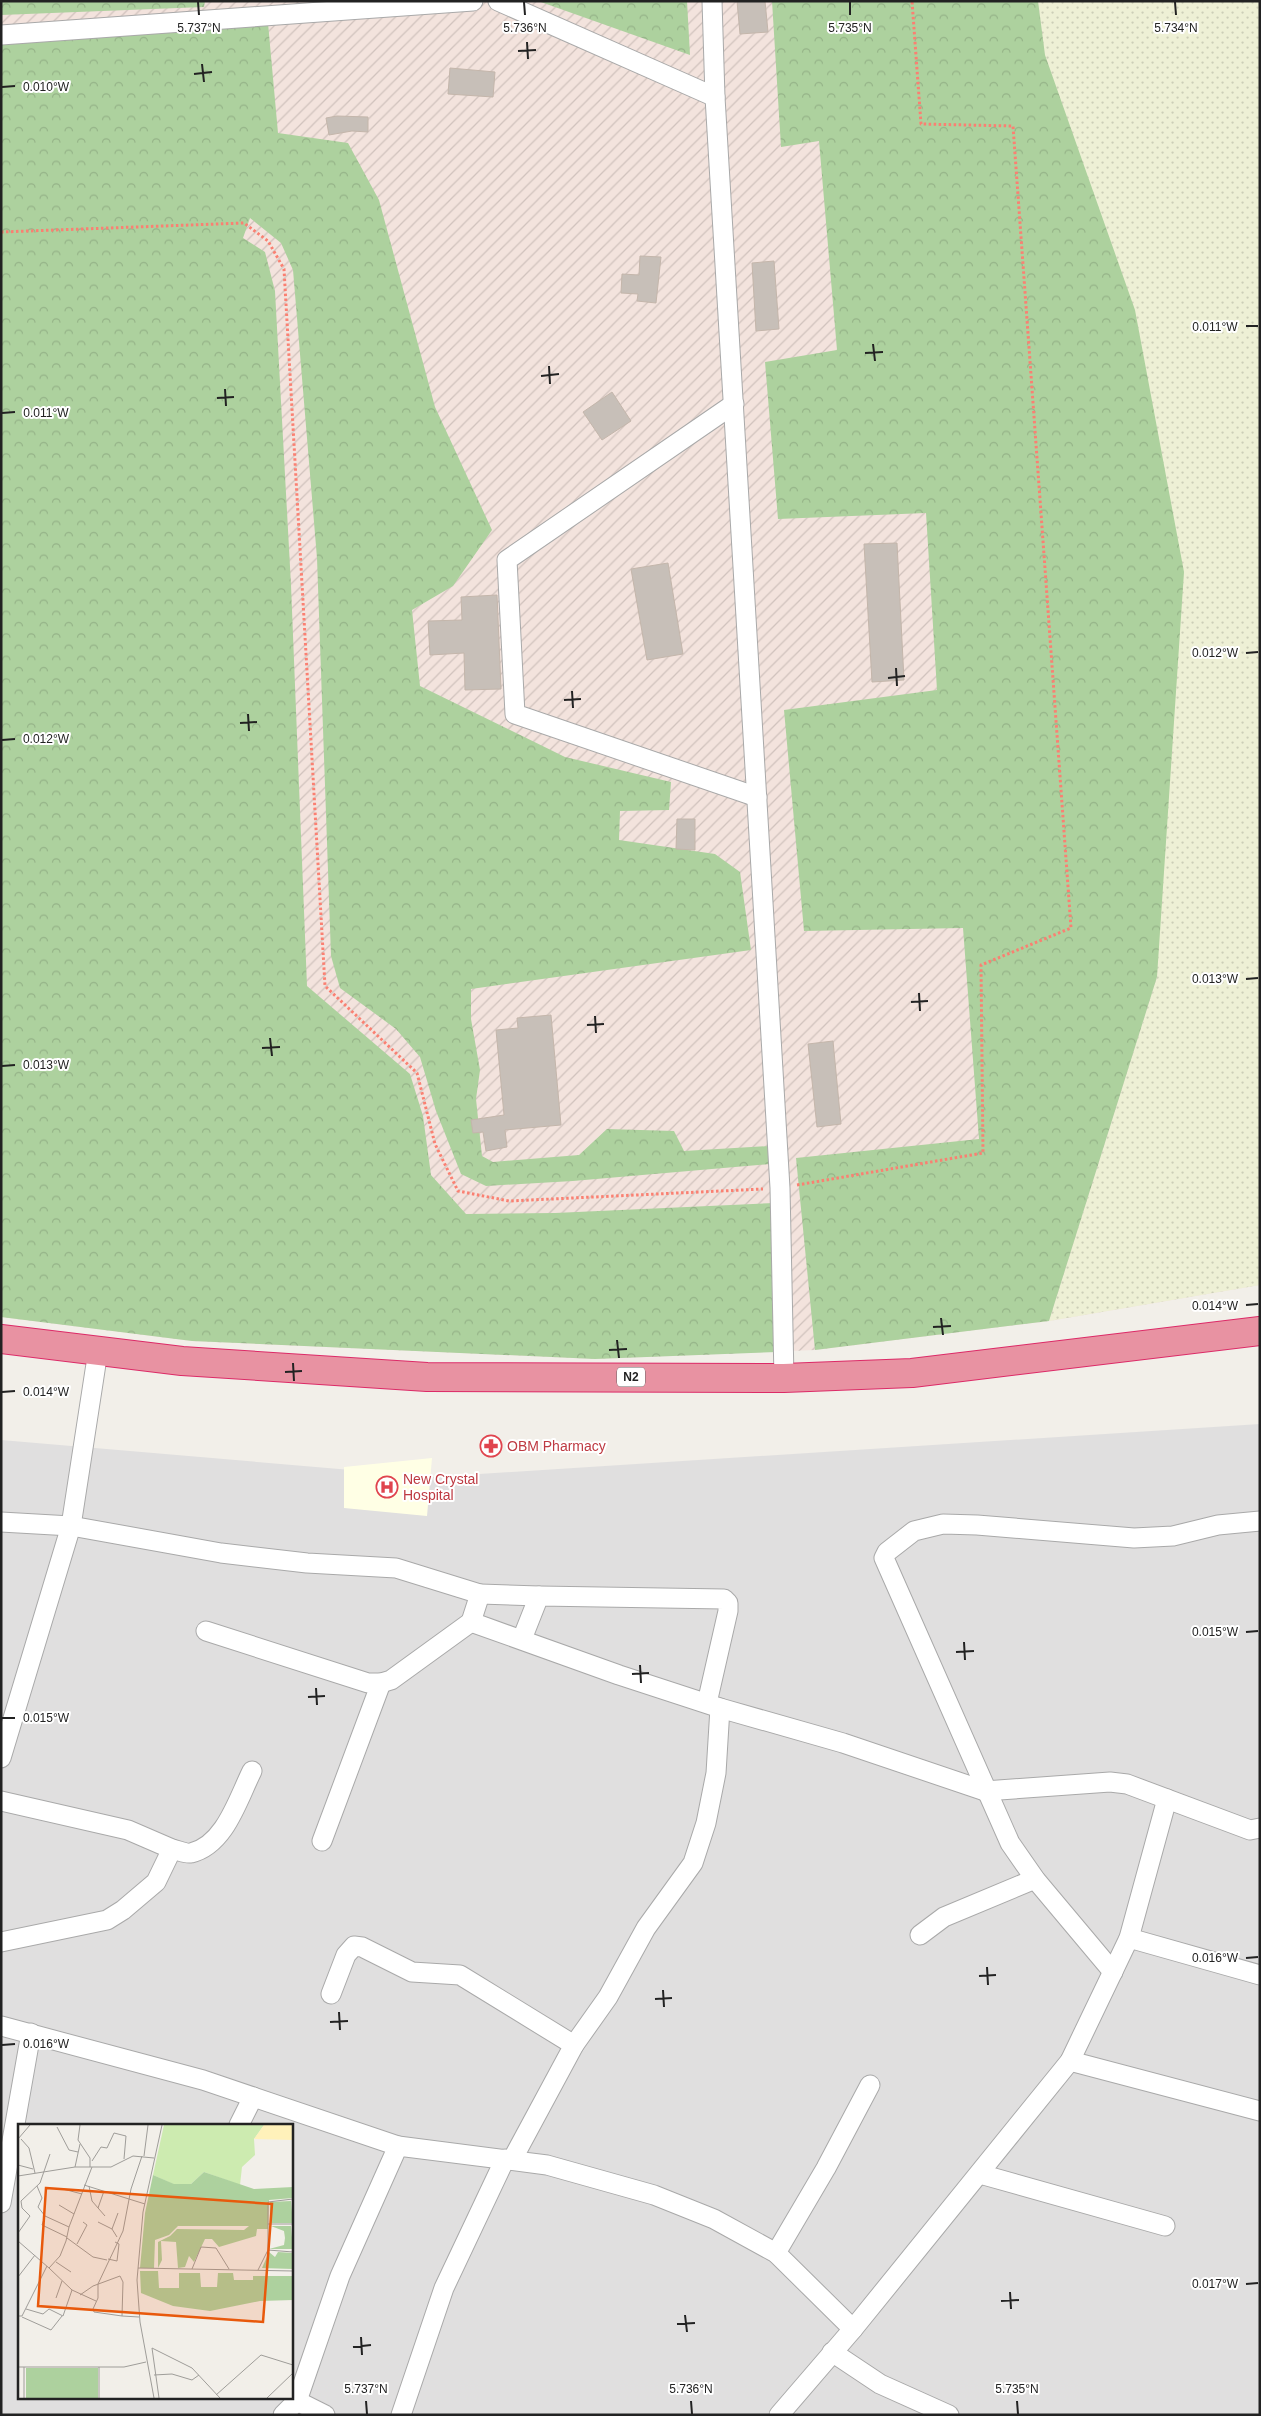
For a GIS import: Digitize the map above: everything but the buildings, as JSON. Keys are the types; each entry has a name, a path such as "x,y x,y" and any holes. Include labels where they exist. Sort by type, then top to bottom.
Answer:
{"highway":[{"name":"N2","path":"1,1339 182,1361 427,1376 784,1378 912,1373 1260,1330"}],"street":[{"path":"1,35 219,10 473,1"},
{"path":"498,1 715,97"},
{"path":"712,1 715,97 780,1188 784,1378"},
{"path":"734,404 507,560 515,714 757,796"},
{"path":"1,1758 71,1526 98,1351"},
{"path":"1113,1972 1035,1879 1010,1843 985,1791 884,1558 887,1552 914,1531 943,1524 1134,1538 1173,1536 1218,1525 1260,1520"},
{"path":"1,1522 71,1526 221,1553 307,1563 396,1568 480,1594 724,1600 728,1603 713,1705 716,1773 706,1823 693,1863 646,1928 608,1997 574,2045 508,2160 444,2288 401,2415"},
{"path":"206,1631 368,1683 381,1683 390,1680 471,1622 480,1594"},
{"path":"522,1639 539,1596"},
{"path":"471,1622 619,1675 843,1743 985,1791 1110,1782 1126,1784 1250,1830 1260,1828"},
{"path":"322,1841 381,1683"},
{"path":"1,1801 128,1830 172,1849 189,1854 208,1845 220,1834 252,1772"},
{"path":"779,2415 853,2329 1070,2062 1130,1938 1167,1799"},
{"path":"1,1942 107,1920 123,1910 156,1882 172,1849"},
{"path":"920,1935 944,1917 1035,1879"},
{"path":"1130,1938 1260,1975"},
{"path":"331,1994 346,1954 354,1946 362,1947 412,1972 460,1975 574,2045"},
{"path":"1,2026 203,2080 398,2146 547,2165 654,2195 714,2218 776,2253 853,2329"},
{"path":"1,2203 31,2033"},
{"path":"1070,2062 1260,2111"},
{"path":"776,2253 826,2168 870,2085"},
{"path":"240,2124 253,2097"},
{"path":"283,2415 297,2401 340,2276 398,2146"},
{"path":"980,2174 1165,2226"},
{"path":"832,2352 880,2384 949,2415"},
{"path":"297,2401 325,2415"}],"path":[{"path":"1,232 244,224 268,241 284,269 325,986 418,1073 435,1144 458,1191 508,1201 780,1188 983,1153 981,965 1071,928 1013,126 920,124 912,1"}],"shaded area":[{"path":"1,1 1260,1 1260,1285 1049,1321 815,1350 595,1359 192,1341 1,1317"},
{"path":"1038,1 1260,1 1260,1285 1049,1321 1157,977"},
{"path":"1260,1424 1260,2415 1,2415 1,1440 433,1477"},
{"name":"New Crystal Hospital","path":"432,1458 427,1516 344,1508 344,1467"}],"green space":[{"path":"1,1 205,1 204,7 1,15"},
{"path":"538,1 687,1 690,55"},
{"path":"772,1 1038,1 1045,55 1135,310 1184,572 1157,977 1049,1321 815,1350 796,1158 979,1139 963,928 804,931 784,710 937,690 926,513 778,519 765,362 837,350 819,141 781,147"},
{"path":"268,23 278,133 348,143 379,200 435,407 492,530 453,586 412,610 420,686 565,757 671,782 669,810 620,811 619,840 715,854 740,872 751,950 471,989 471,1019 480,1070 476,1099 482,1156 493,1162 579,1155 607,1129 674,1131 684,1151 770,1146 770,1164 573,1181 486,1186 461,1174 436,1111 420,1057 396,1029 340,988 331,956 317,558 293,270 281,243 250,218 243,238 265,252 275,291 291,585 307,986 410,1074 423,1116 431,1175 466,1214 555,1213 774,1203 777,1352 595,1359 192,1341 1,1317 1,45"}],"place":[{"name":"OBM Pharmacy","path":"491,1446"},
{"name":"New Crystal Hospital","path":"387,1487"}]}
